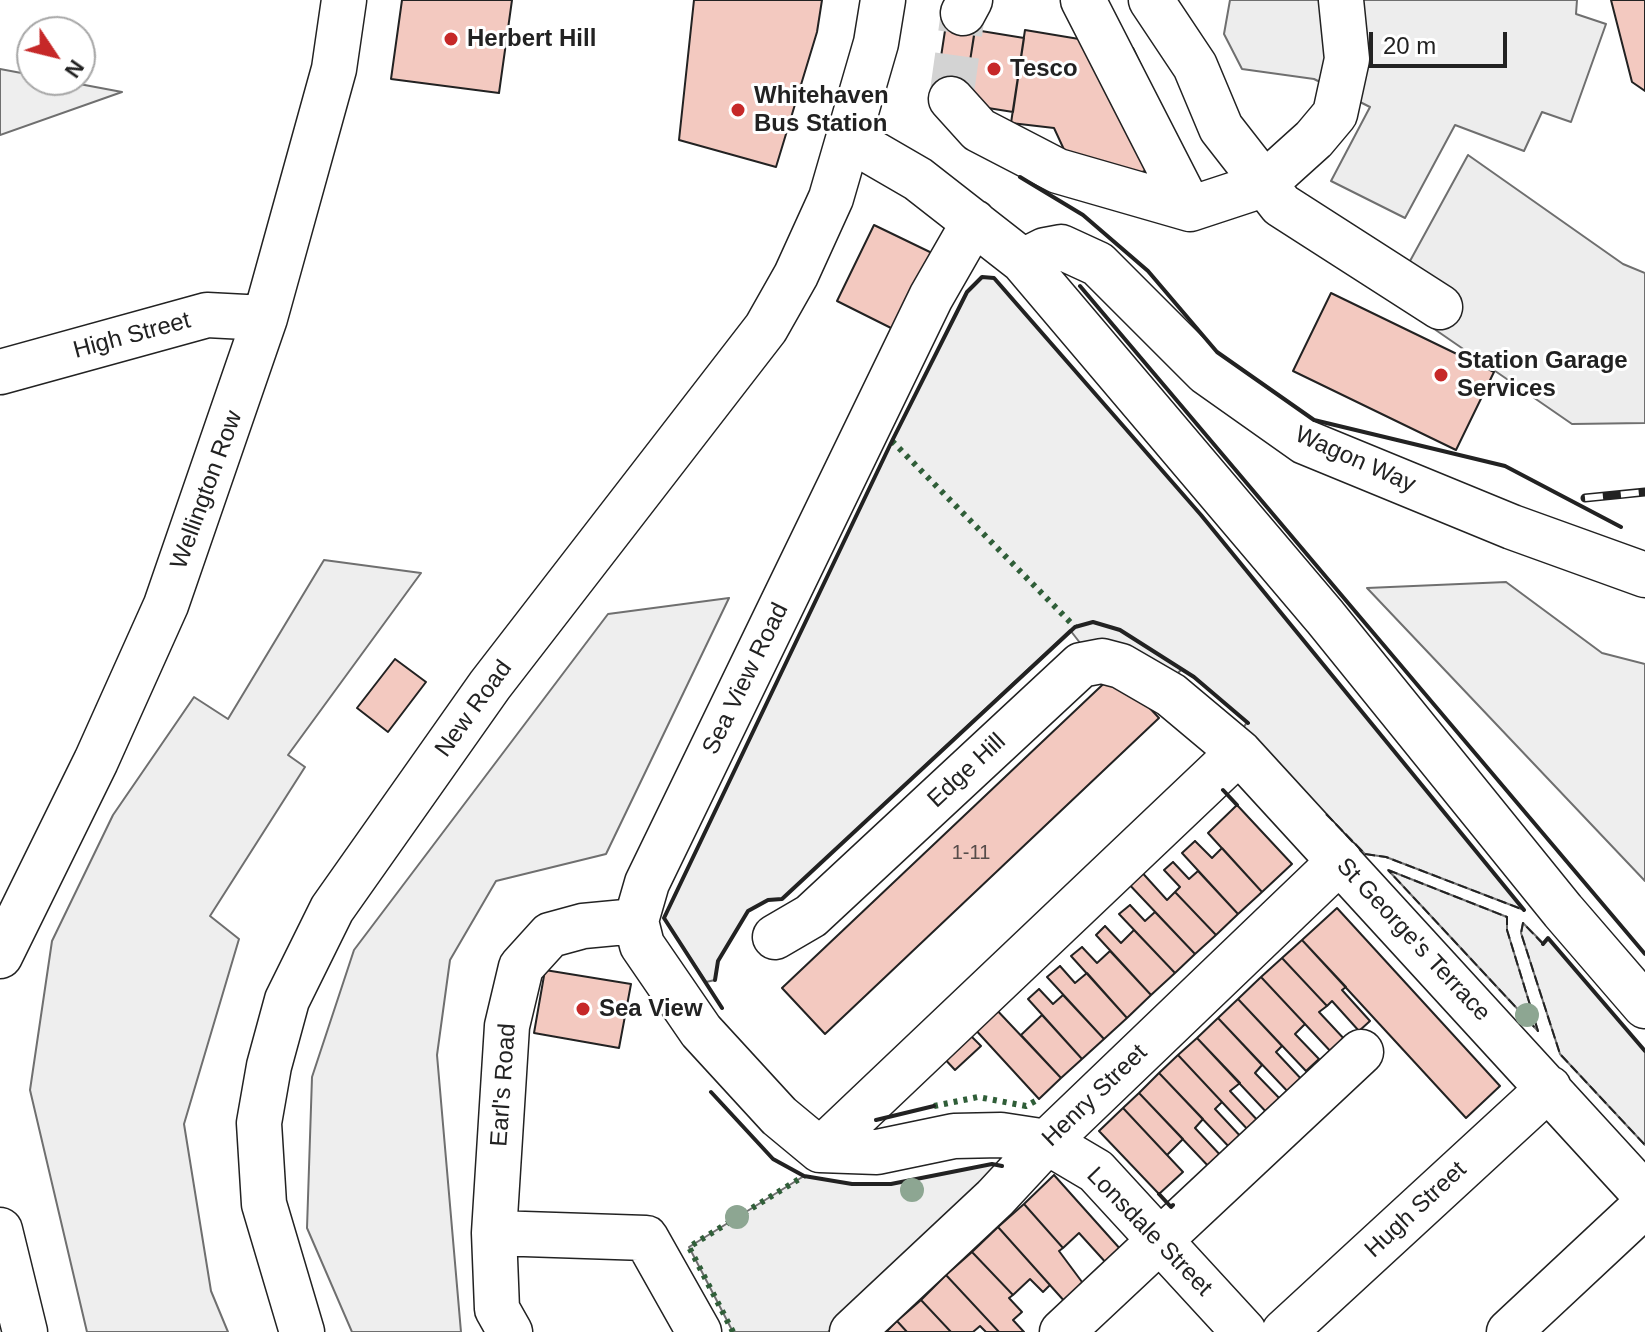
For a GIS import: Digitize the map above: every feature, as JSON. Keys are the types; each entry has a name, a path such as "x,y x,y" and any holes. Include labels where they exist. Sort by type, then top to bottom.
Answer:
{"street":[{"name":"Wellington Row","path":"0,956 96,761 166,605 265,318 334,69 344,0"},
{"name":"New Road","path":"302,1332 264,1204 259,1123 269,1066 287,1000 332,909 490,685 766,328 796,275 831,198 876,43 883,0"},
{"path":"1083,0 1190,209"},
{"path":"1151,0 1195,66 1221,128 1281,205 1440,307"},
{"path":"951,99 979,130 1058,171 1190,209 1263,185 1314,139 1335,114 1347,59 1341,0"},
{"path":"849,139 918,179 1023,261 1325,617 1563,911 1645,1006"},
{"name":"Sea View Road","path":"636,921 639,903 661,855 931,297 974,222"},
{"name":"Wagon Way","path":"1023,261 1061,247 1098,264 1206,372 1305,442 1512,527 1645,575"},
{"name":"High Street","path":"0,372 207,315 265,318"},
{"name":"Edge Hill","path":"775,937 811,916 1081,665 1102,661 1121,666 1171,695"},
{"name":"St George's Terrace","path":"1171,695 1239,752 1645,1195"},
{"path":"820,1150 1239,752"},
{"name":"Henry Street","path":"852,1332 995,1198 1047,1142 1340,861"},
{"path":"636,921 642,945 701,1031 779,1116 820,1150 877,1152 954,1136 1001,1135 1047,1142"},
{"name":"Earl's Road","path":"510,1332 497,1309 494,1233 507,1026 521,967 550,935 583,926 636,921"},
{"path":"1062,1332 1361,1052"},
{"name":"Hugh Street","path":"1284,1332 1549,1088"},
{"name":"Lonsdale Street","path":"1047,1142 1096,1171 1244,1332"},
{"path":"1509,1332 1645,1205"},
{"path":"0,1230 15,1324"},
{"path":"494,1233 646,1238 699,1332"}],"shaded area":[{"path":"1230,0 1577,0 1576,14 1606,24 1571,122 1542,112 1524,151 1455,125 1405,218 1331,181 1370,107 1314,79 1242,69 1224,34"},
{"path":"0,69 16,72 16,96 96,96 96,87 122,92 0,135"},
{"path":"1468,155 1623,264 1645,273 1645,423 1572,424 1398,304 1410,261"},
{"path":"982,277 994,278 1201,515 1524,910 1386,857 1365,854 1242,730 1247,722 1194,677 1182,669 1173,678 1084,648 1070,630 782,899 768,900 748,911 718,961 715,980 706,982 664,918 892,441 967,292"},
{"path":"324,560 421,573 288,755 305,767 210,916 239,939 184,1124 211,1291 228,1332 87,1332 30,1090 52,941 113,815 194,697 228,719"},
{"path":"1506,582 1602,653 1645,664 1645,881 1367,588"},
{"path":"729,598 606,854 496,881 450,960 437,1055 461,1332 352,1332 307,1228 312,1077 354,950 608,614"},
{"path":"1388,870 1507,917 1507,930 1538,1031"},
{"path":"1523,923 1543,943 1548,938 1645,1051 1645,1145 1560,1054 1521,933"},
{"path":"992,1164 1006,1167 828,1332 733,1332 689,1247 804,1176 852,1184 891,1184"}],"building":[{"name":"Herbert Hill","path":"402,0 512,0 499,93 391,79"},
{"name":"Whitehaven Bus Station","path":"694,0 822,0 817,32 776,167 679,140"},
{"path":"1611,0 1645,0 1645,91 1632,82"},
{"path":"948,11 977,15 964,101 935,96"},
{"name":"Tesco","path":"975,30 1024,38 1013,112 963,104"},
{"path":"1025,30 1133,48 1183,154 1086,197 1054,128 1011,123"},
{"path":"874,225 934,254 897,331 837,301"},
{"path":"1331,293 1494,372 1456,450 1293,371"},
{"path":"395,659 426,682 388,732 357,708"},
{"path":"1116,672 1159,718 825,1034 782,988"},
{"path":"1237,805 1292,864 1262,892 1208,833"},
{"path":"1195,841 1212,858 1222,848 1262,892 1238,914 1182,853"},
{"path":"1173,862 1189,879 1198,871 1238,914 1216,935 1175,892 1180,887 1164,870"},
{"path":"1138,868 1167,900 1175,892 1216,935 1195,954 1125,880"},
{"path":"1130,905 1145,921 1155,912 1195,954 1175,973 1119,914"},
{"path":"1337,908 1500,1086 1466,1118 1302,940"},
{"path":"1105,926 1121,943 1134,930 1175,973 1151,995 1096,935"},
{"path":"1302,940 1346,987 1342,990 1370,1021 1359,1031 1332,1001 1327,1006 1282,958"},
{"path":"1082,947 1097,963 1110,951 1151,995 1127,1018 1071,956"},
{"path":"1282,958 1327,1006 1319,1012 1347,1042 1333,1054 1261,977"},
{"path":"1060,966 1075,983 1087,973 1127,1018 1104,1039 1047,977"},
{"name":"Sea View","path":"545,970 631,984 619,1048 534,1033"},
{"path":"1261,977 1305,1024 1295,1034 1319,1059 1306,1071 1238,999"},
{"path":"1039,989 1053,1004 1063,995 1104,1039 1082,1059 1028,999"},
{"path":"1238,999 1282,1046 1276,1052 1304,1082 1291,1095 1218,1018"},
{"path":"993,1006 1061,1078 1039,1099 972,1026"},
{"path":"1042,1015 1082,1059 1061,1078 1021,1035"},
{"path":"1218,1018 1262,1065 1255,1073 1283,1102 1269,1115 1197,1038"},
{"path":"966,1031 981,1046 955,1070 941,1055"},
{"path":"1197,1038 1240,1083 1230,1091 1260,1123 1250,1132 1178,1055"},
{"path":"1178,1055 1222,1102 1215,1109 1243,1139 1232,1150 1159,1073"},
{"path":"1159,1073 1203,1119 1195,1128 1223,1158 1211,1169 1139,1093"},
{"path":"1139,1093 1183,1139 1167,1155 1123,1108"},
{"path":"1123,1108 1183,1172 1159,1194 1099,1131"},
{"path":"1054,1175 1122,1251 1108,1265 1079,1233 1063,1248 1024,1204"},
{"path":"1024,1204 1063,1248 1059,1251 1085,1286 1066,1303 998,1227"},
{"path":"998,1227 1050,1285 1043,1292 1030,1279 1013,1295 972,1252"},
{"path":"972,1252 1013,1295 1009,1298 1022,1312 1013,1320 1024,1332 999,1332 946,1275"},
{"path":"946,1275 999,1332 986,1332 980,1326 973,1332 951,1332 921,1300"},
{"path":"921,1300 951,1332 907,1332 897,1321"},
{"path":"897,1321 907,1332 886,1332"}],"tunnel":[{"path":"951,99 963,13"}],"railway":[{"path":"1585,498 1645,492"}],"hedge":[{"path":"892,441 1075,627"},
{"path":"934,1106 978,1097 1026,1106 1039,1099"},
{"path":"733,1332 689,1247 804,1176"}],"fence":[{"path":"1326,814 1365,854 1386,857 1524,910"},
{"path":"1388,870 1507,917 1507,930 1538,1031 1388,870"},
{"path":"1543,944 1523,923 1521,933 1560,1054 1645,1145"}],"wall":[{"path":"1020,177 1083,215 1148,271 1217,352 1314,420 1505,466 1621,527"},
{"path":"722,1008 664,918 892,441 967,292 982,277 994,278 1201,515 1524,910"},
{"path":"1080,286 1645,954"},
{"path":"715,980 718,961 748,911 768,900 782,899 1075,627 1093,622 1120,630 1194,677 1248,723"},
{"path":"1223,790 1237,805"},
{"path":"1543,944 1548,938 1645,1051"},
{"path":"711,1092 773,1159 804,1176 852,1184 891,1184 992,1164 1002,1166"},
{"path":"876,1120 934,1106"},
{"path":"1159,1194 1171,1207 1173,1205"}],"place":[{"name":"Herbert Hill","path":"451,39"},
{"name":"Tesco","path":"994,69"},
{"name":"Whitehaven Bus Station","path":"738,110"},
{"name":"Station Garage Services","path":"1441,375"},
{"name":"Sea View","path":"583,1009"}]}
